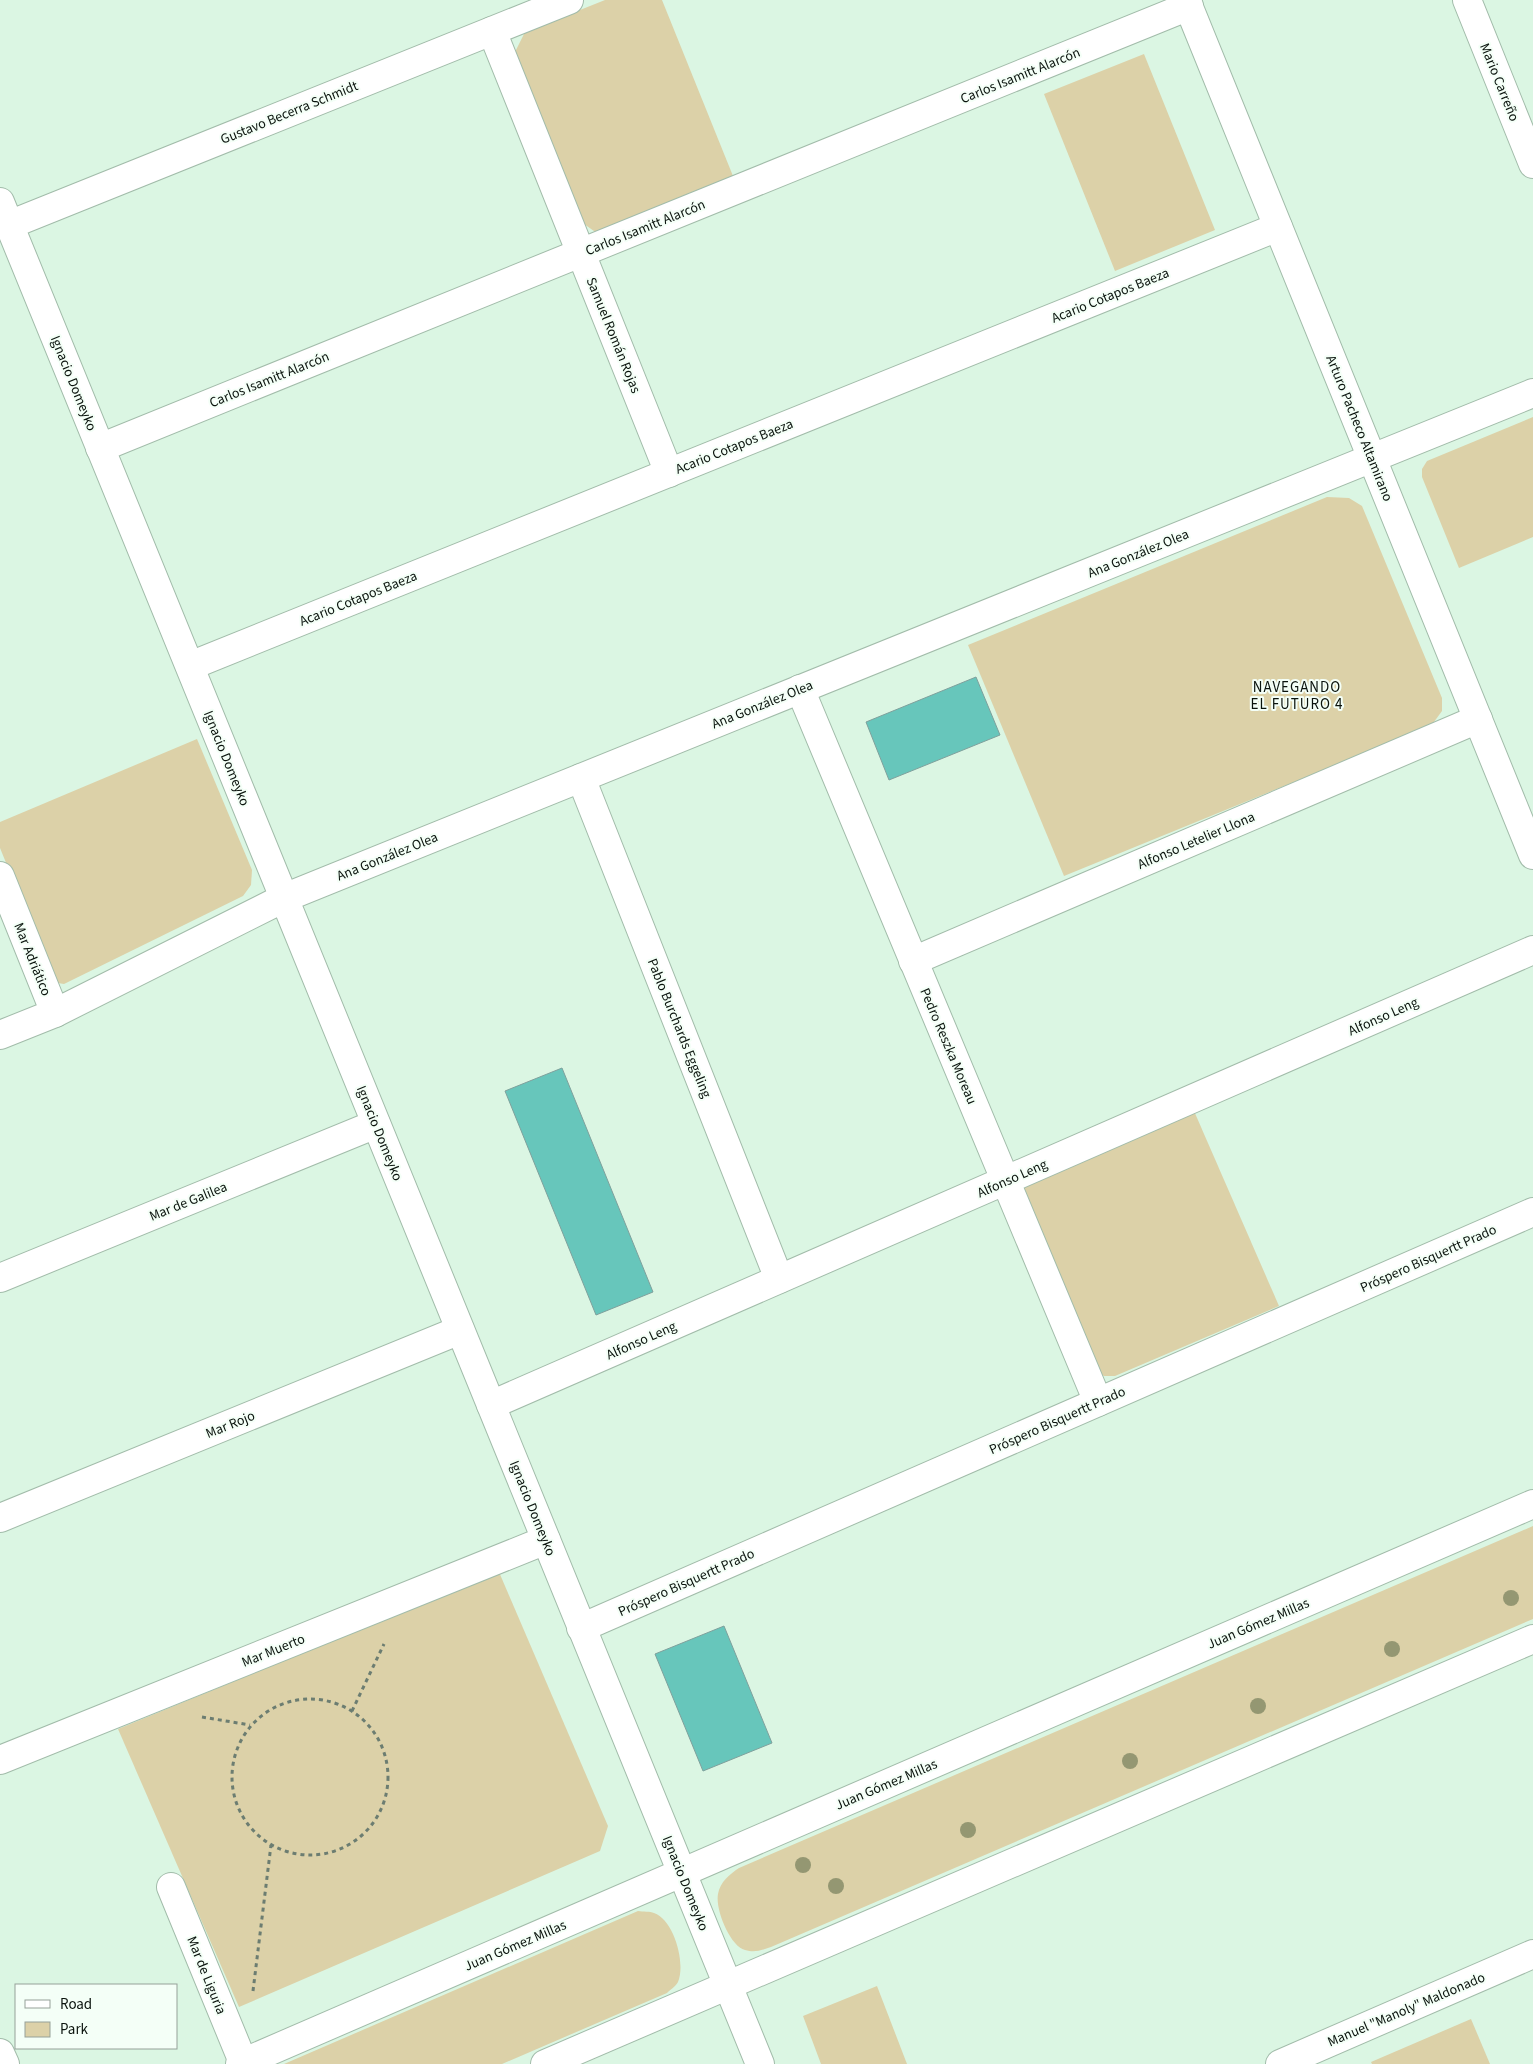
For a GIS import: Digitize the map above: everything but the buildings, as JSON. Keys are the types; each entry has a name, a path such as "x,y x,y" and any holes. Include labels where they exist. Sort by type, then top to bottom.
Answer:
{"street":[{"name":"Gustavo Becerra Schmidt","path":"5,213 492,31 568,0"},
{"name":"Mario Carreño","path":"1466,0 1533,164"},
{"name":"Arturo Pacheco Altamirano","path":"1187,3 1533,855"},
{"name":"Carlos Isamitt Alarcón","path":"100,448 581,253 1187,3"},
{"name":"Samuel Román Rojas","path":"492,31 669,473"},
{"name":"Ignacio Domeyko","path":"5,213 760,2064"},
{"name":"Acario Cotapos Baeza","path":"190,666 1278,226"},
{"name":"Ana González Olea","path":"0,1036 55,1013 284,898 1533,393"},
{"name":"Pedro Reszka Moreau","path":"800,689 1098,1402"},
{"name":"Alfonso Letelier Llona","path":"913,961 1478,719"},
{"name":"Pablo Burchards Eggeling","path":"581,778 779,1279"},
{"name":"Mar Adriático","path":"0,876 55,1013"},
{"name":"Alfonso Leng","path":"491,1405 1533,950"},
{"name":"Mar de Galilea","path":"0,1278 376,1124"},
{"name":"Próspero Bisquertt Prado","path":"581,1628 1533,1212"},
{"name":"Mar Rojo","path":"0,1518 460,1330"},
{"name":"Juan Gómez Millas","path":"242,2063 1533,1504"},
{"name":"Mar Muerto","path":"0,1760 546,1540"},
{"path":"545,2064 1533,1639"},
{"name":"Mar de Liguria","path":"171,1887 242,2063"},
{"name":"Manuel \"Manoly\" Maldonado","path":"1280,2064 1533,1954"},
{"path":"0,2053 4,2064"}],"path":[{"path":"352,1711 384,1647 389,1603"},
{"path":"317,1698 341,1705 352,1711 371,1728 384,1749 387,1762 388,1787 385,1800 377,1817 366,1832 356,1840 333,1851 308,1855 283,1851 271,1845 244,1820 234,1796 231,1771 233,1759 242,1735 259,1716 280,1704 292,1700 317,1698"},
{"path":"252,2001 271,1845"}],"green space":[{"path":"605,0 662,0 735,181 605,232 594,231 584,224 515,52 525,32"},
{"path":"1144,54 1215,230 1115,271 1044,94"},
{"path":"1533,417 1533,537 1459,568 1422,477 1422,469 1427,461"},
{"path":"1327,497 1349,498 1362,506 1442,698 1442,711 1431,726 1064,876 968,645"},
{"path":"197,739 252,870 251,885 243,896 64,984 58,983 54,980 0,848 0,822"},
{"path":"1194,1111 1279,1306 1115,1376 1104,1376 1095,1371 1023,1190 1030,1182"},
{"path":"1533,1526 1533,1619 771,1947 755,1951 745,1950 734,1942 729,1934 721,1917 718,1894 723,1882 739,1868"},
{"path":"499,1572 608,1826 600,1851 239,2007 118,1729"},
{"path":"638,1911 652,1912 661,1917 667,1924 676,1943 679,1954 680,1974 678,1982 667,1993 502,2064 284,2064"},
{"path":"877,1986 907,2064 821,2064 803,2016"},
{"path":"1471,2019 1490,2064 1372,2064 1371,2062"}],"district":[{"name":"NAVEGANDO EL FUTURO 4","path":"1297,696"}]}
